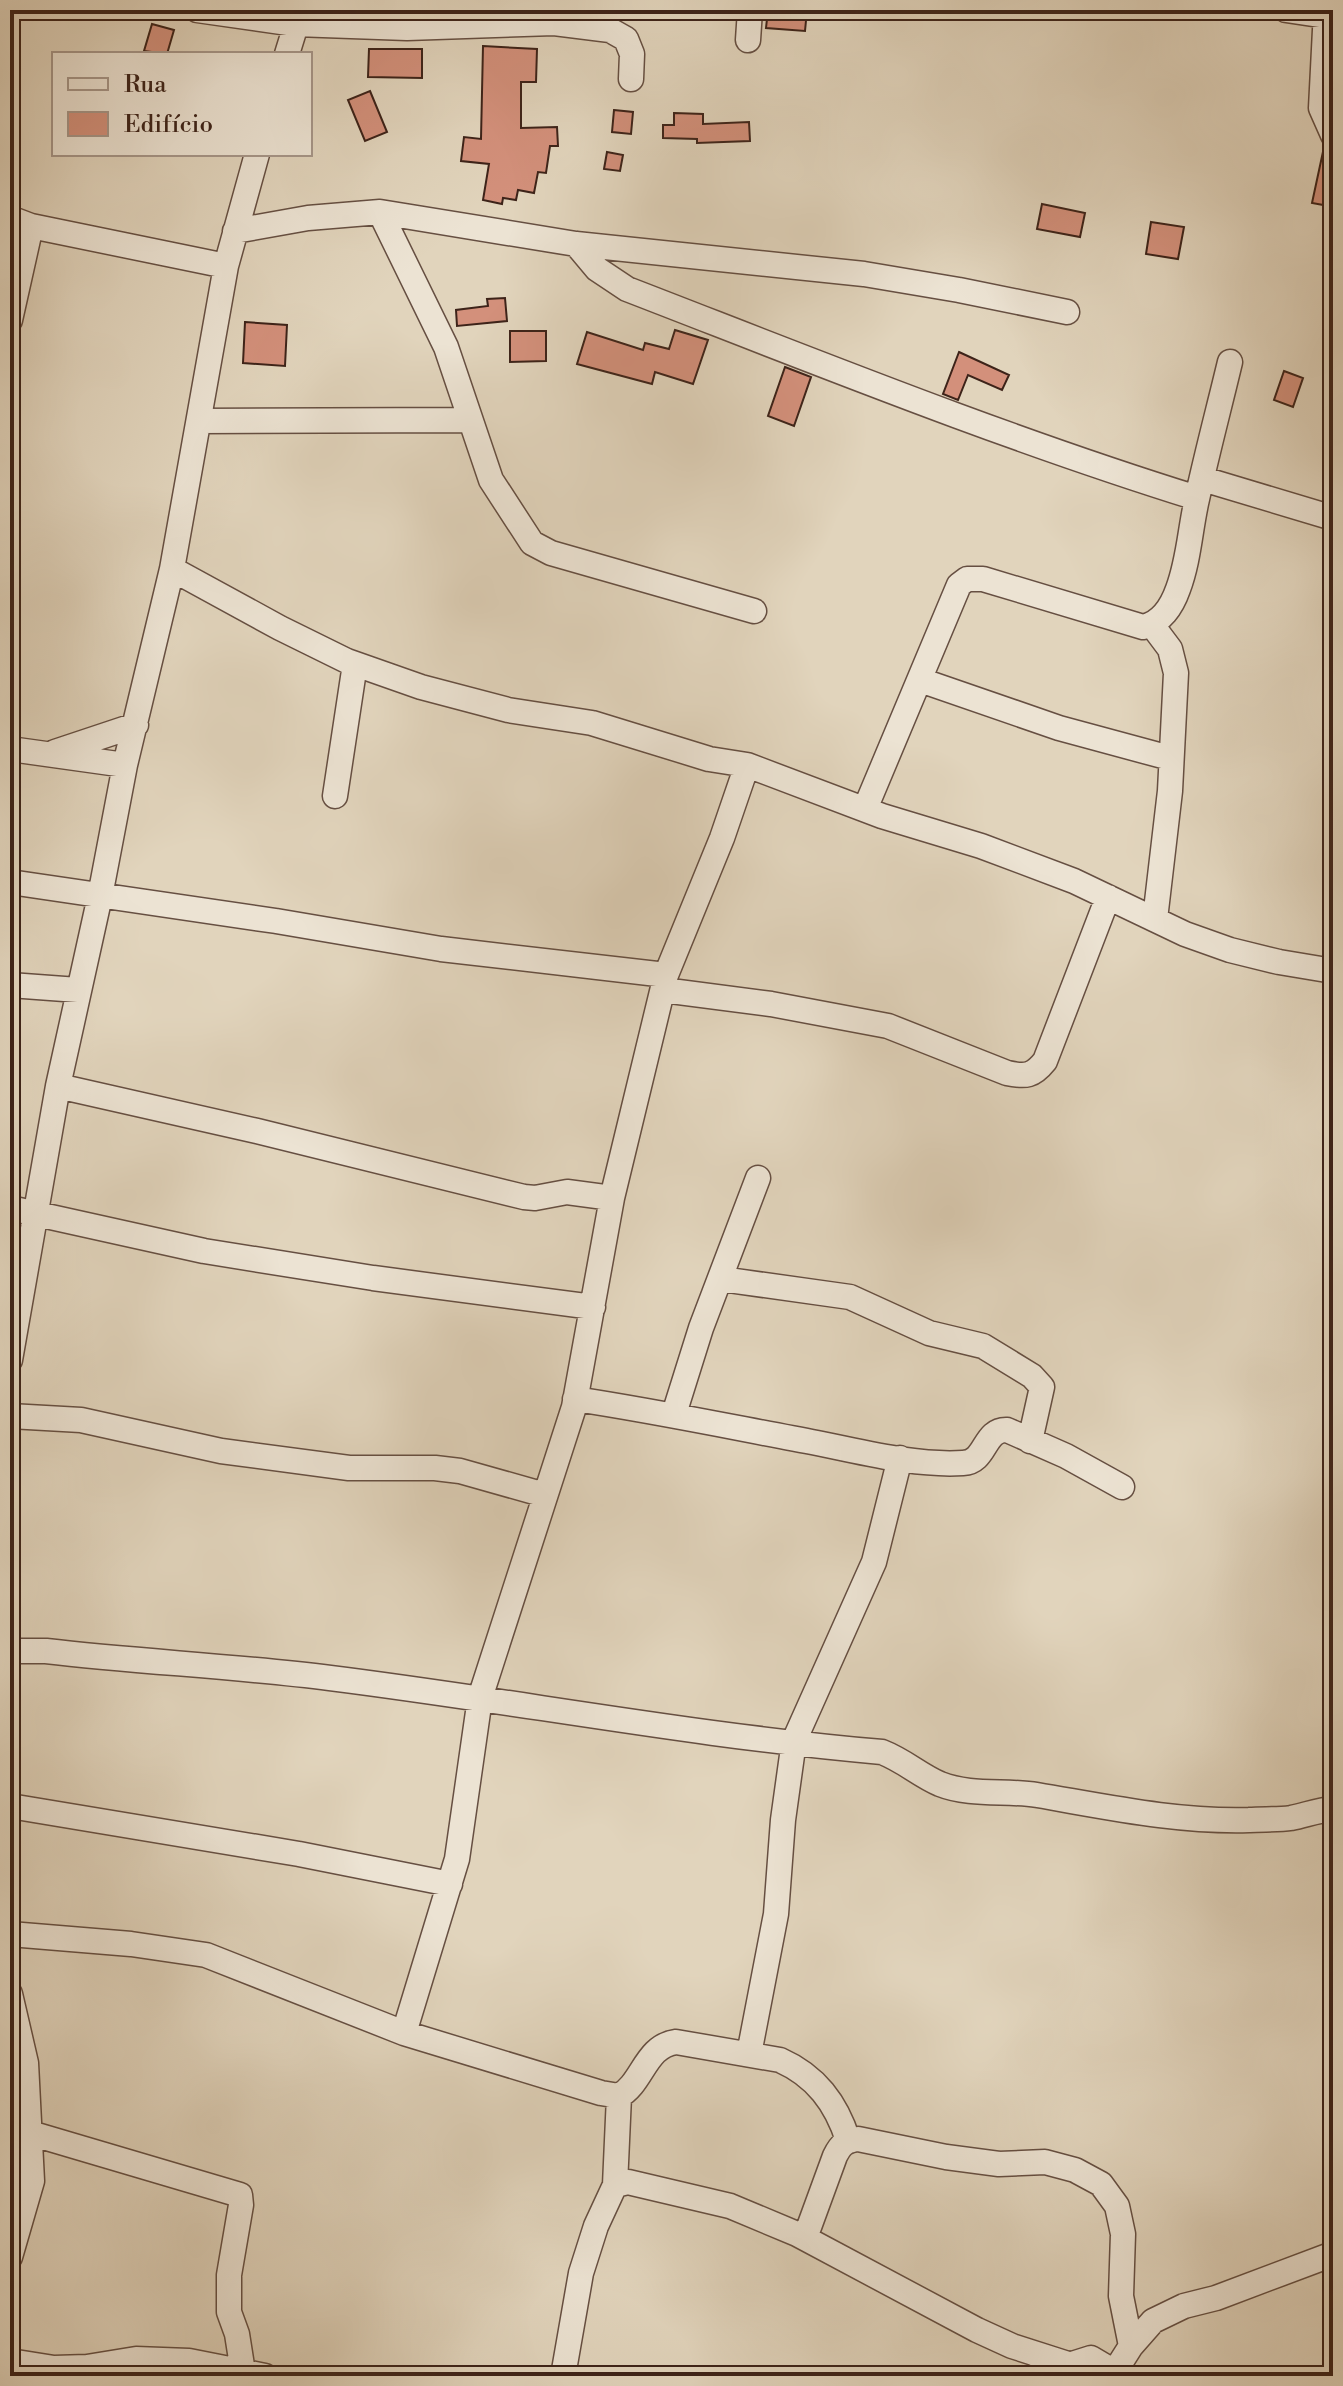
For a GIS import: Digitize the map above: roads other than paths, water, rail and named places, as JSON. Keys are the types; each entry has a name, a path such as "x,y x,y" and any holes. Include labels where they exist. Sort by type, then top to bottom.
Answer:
{"street":[{"path":"197,10 407,28 554,23 610,30 626,39 632,54 631,79"},
{"path":"748,40 750,10"},
{"path":"1286,10 1326,13 1321,108 1333,135"},
{"path":"288,52 298,17"},
{"path":"10,1360 58,1086 125,765 172,569 226,266 256,156"},
{"path":"235,231 308,218 380,212 576,244 864,274 1067,312"},
{"path":"380,212 446,347 491,480 532,543 551,553 754,611"},
{"path":"10,320 20,222 226,266"},
{"path":"576,244 597,269 627,289 1119,474 1333,518"},
{"path":"865,809 959,585 967,579 983,579 1143,627 1162,618 1178,591 1186,564 1230,362"},
{"path":"199,421 469,420"},
{"path":"172,569 280,628 355,664 421,687 508,710 592,723 709,759 747,765 865,809 981,846 1108,897 1185,934 1230,950 1333,971"},
{"path":"1152,625 1170,649 1176,673 1170,791 1155,919"},
{"path":"335,796 355,664"},
{"path":"920,680 1059,728 1170,758"},
{"path":"48,754 136,725"},
{"path":"10,749 125,765"},
{"path":"404,2033 450,1884 466,1808 480,1698 575,1399 612,1198 664,982 722,838 747,765"},
{"path":"10,882 664,982 888,1026 1007,1073 1024,1076 1035,1074 1045,1061 1108,897"},
{"path":"10,985 78,990"},
{"path":"58,1086 524,1197 567,1192 612,1198"},
{"path":"674,1414 701,1328 758,1178"},
{"path":"10,1208 204,1251 357,1276 593,1307"},
{"path":"721,1279 850,1297 929,1333 983,1346 1032,1376 1042,1387 1030,1441"},
{"path":"575,1399 674,1414 900,1458 966,1463 976,1460 998,1429 1007,1430 1066,1456 1122,1487"},
{"path":"10,1416 81,1420 221,1451 349,1468 460,1471 545,1495"},
{"path":"749,2054 776,1914 781,1834 794,1741 874,1562 900,1458"},
{"path":"10,1651 46,1651 325,1677 629,1722 882,1752 902,1759 941,1785 1034,1795 1140,1814 1198,1820 1247,1820 1292,1818 1317,1810 1333,1809"},
{"path":"10,1806 299,1854 450,1884"},
{"path":"10,1934 131,1944 206,1955 404,2033 619,2096 631,2088 648,2060 665,2043 676,2042 749,2054 790,2064 823,2089 840,2115 848,2140"},
{"path":"10,1994 26,2063 30,2133 10,2257"},
{"path":"563,2376 581,2273 596,2226 615,2185 619,2096"},
{"path":"30,2133 240,2195 229,2275 229,2312 254,2374"},
{"path":"805,2238 835,2156 841,2144 848,2140 858,2139 946,2157 999,2164 1045,2162 1075,2170 1101,2184 1117,2206 1123,2234 1121,2296 1131,2346"},
{"path":"615,2185 628,2182 730,2206 805,2238 977,2330 1012,2346 1068,2364"},
{"path":"1034,2376 1091,2358 1113,2374 1131,2346 1153,2321 1184,2306 1216,2298 1333,2254"},
{"path":"10,2361 54,2368 87,2367 136,2359 189,2361 254,2374"}]}
